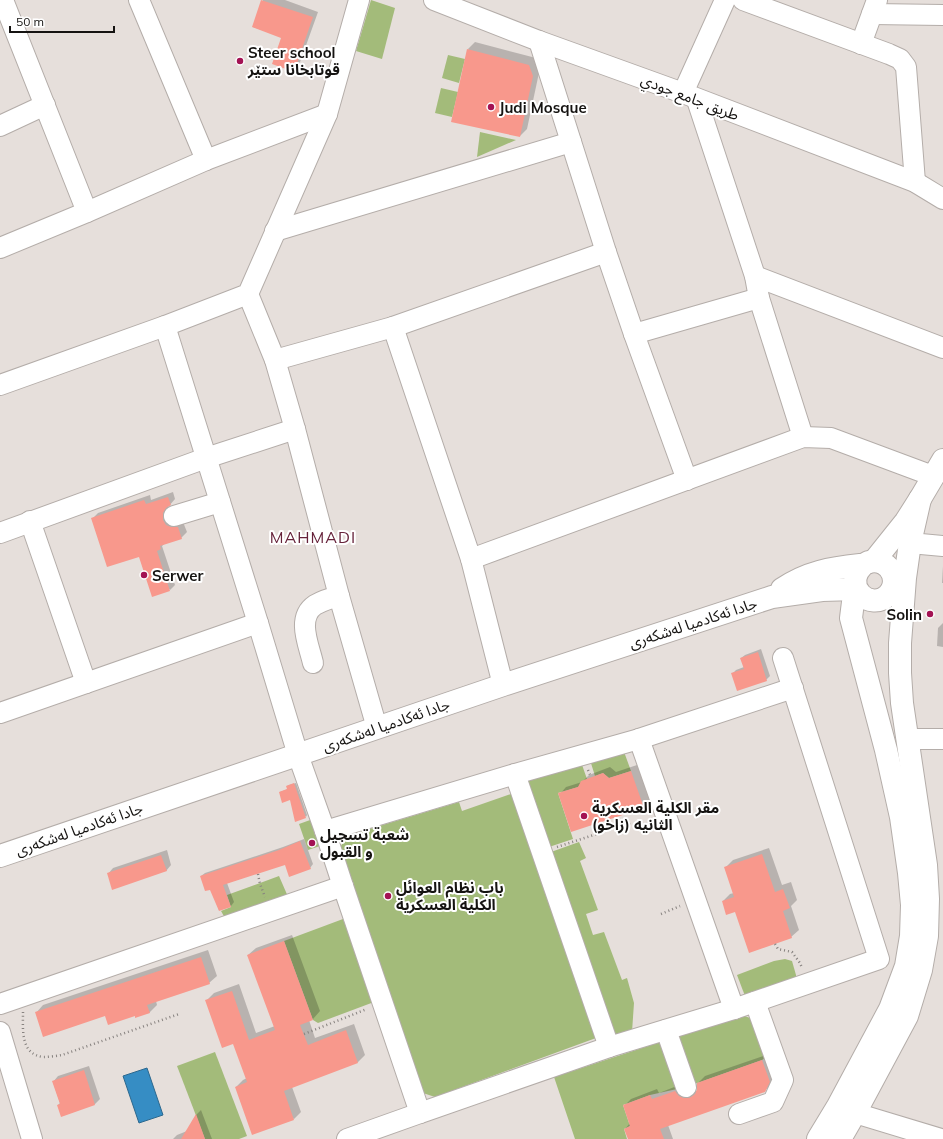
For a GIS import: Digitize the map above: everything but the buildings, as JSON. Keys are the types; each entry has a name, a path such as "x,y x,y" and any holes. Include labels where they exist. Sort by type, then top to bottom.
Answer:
{"main road":[{"path":"840,1139 846,1110 890,1009 906,966 911,936 912,905 901,817 886,750 851,618 853,602 857,591 855,582 856,575 858,570 868,563 898,531 920,499 938,468"},
{"path":"818,1139 846,1110 907,1016 921,970 927,936 928,899 926,865 902,703 900,673 900,642 905,583 910,543 920,499"},
{"path":"772,597 822,590 857,591 867,599 878,600 888,595 893,580 910,543"},
{"path":"772,597 788,586 811,574 843,566 882,563 889,567 893,580 895,600 902,612"},
{"name":"جادا ئه‌كادميا له‌شكه‌رى","path":"0,856 503,685 772,597"}],"street":[{"path":"3,0 46,105 87,212"},
{"path":"139,0 206,160"},
{"path":"359,0 326,114 248,294 275,360 295,429 339,596 378,728"},
{"path":"725,0 690,96 755,276 759,298 803,437"},
{"path":"743,0 900,59 906,66 915,182"},
{"name":"طريق جامع جودي","path":"438,1 539,41 690,96 915,182 943,199"},
{"path":"861,44 875,7 943,15"},
{"path":"539,41 606,252 687,480"},
{"path":"0,126 46,105"},
{"path":"0,248 206,160 326,114"},
{"path":"275,231 571,142"},
{"path":"275,360 393,327 606,252"},
{"path":"755,276 943,348"},
{"path":"0,385 248,294"},
{"path":"634,334 759,298"},
{"path":"164,326 298,755 420,1113"},
{"path":"393,327 471,559 503,685"},
{"path":"0,533 206,458 295,429"},
{"path":"471,559 803,437 831,438 938,468"},
{"path":"174,516 220,502"},
{"path":"30,521 86,683"},
{"path":"910,543 943,546"},
{"path":"314,663 304,630 305,621 309,611 316,605 339,596"},
{"path":"0,712 258,623"},
{"path":"347,1139 609,1047 734,1009 879,960 783,658"},
{"path":"325,831 515,774 639,739 793,688"},
{"path":"639,739 734,1009"},
{"path":"907,739 943,739"},
{"path":"515,774 609,1047"},
{"path":"0,1004 342,886"},
{"path":"739,1114 773,1102 783,1080 755,1002"},
{"path":"666,1030 686,1087"},
{"path":"0,1032 32,1139"},
{"path":"846,1110 941,1139"}],"path":[{"path":"542,852 633,822"},
{"path":"258,874 260,884 271,910"},
{"path":"661,914 696,900"},
{"path":"775,944 778,949 792,952 800,963 808,984"},
{"path":"30,993 23,1012 23,1039 30,1051 42,1057 62,1055 179,1014"},
{"path":"304,1034 383,1003"}],"green space":[{"path":"371,0 395,8 382,59 356,51"},
{"path":"448,55 465,59 459,83 442,78"},
{"path":"441,88 458,92 452,117 435,113"},
{"path":"480,132 516,140 477,157"},
{"path":"623,749 631,771 609,778 603,773 595,776 590,760"},
{"path":"581,762 587,779 578,787 558,793 573,839 549,847 528,780"},
{"path":"511,794 596,1038 435,1097 423,1093 340,847 349,835 459,802 462,811"},
{"path":"313,819 323,845 308,850 299,824"},
{"path":"579,842 586,858 580,861 598,910 586,914 593,935 604,932 622,980 627,978 634,1003 632,1032 613,1038 551,852"},
{"path":"279,876 289,899 229,925 221,911 231,907 227,895"},
{"path":"343,919 374,1002 318,1023 313,1020 284,941"},
{"path":"785,959 792,961 796,980 745,996 737,975 774,961"},
{"path":"742,1015 750,1018 766,1057 762,1060 686,1087 650,1095 623,1105 630,1126 624,1129 627,1139 575,1139 554,1077"},
{"path":"215,1052 247,1136 239,1139 205,1139 177,1066"}],"water":[{"path":"147,1068 163,1115 139,1123 123,1076"}],"place":[{"name":"Steer school قوتابخانا ستێر","path":"240,61"},
{"name":"Judi Mosque","path":"491,107"},
{"name":"Serwer","path":"144,575"},
{"name":"Solin","path":"930,614"},
{"name":"مقر الكلية العسكرية الثانيه (زاخو)","path":"584,816"},
{"name":"شعبة تسجيل و القبول","path":"312,843"},
{"name":"باب نظام العوائل الكلية العسكرية","path":"388,896"}],"district":[{"name":"MAHMADI","path":"313,537"}]}
